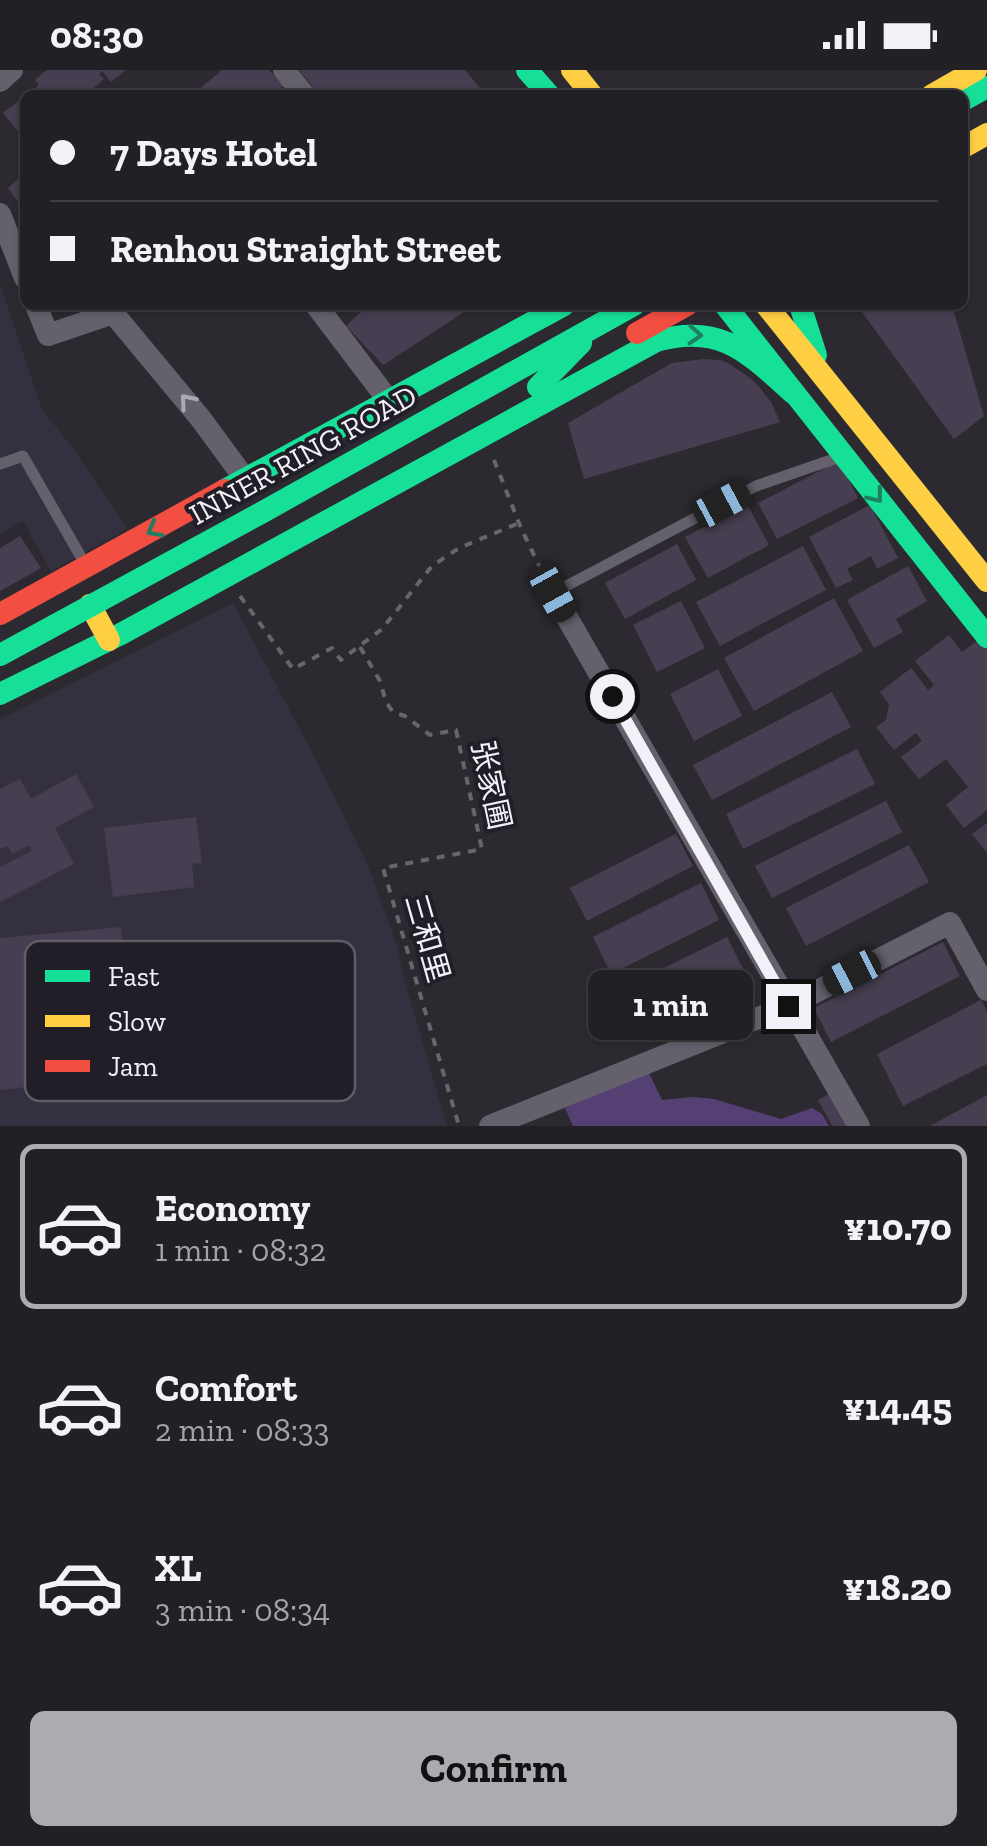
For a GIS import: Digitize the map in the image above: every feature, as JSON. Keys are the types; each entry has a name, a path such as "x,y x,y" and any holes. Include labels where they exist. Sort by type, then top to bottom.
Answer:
{"main road":[{"path":"527,70 544,90"},
{"path":"572,70 588,90"},
{"path":"941,90 976,70"},
{"path":"0,614 555,310"},
{"name":"INNER RING ROAD","path":"0,654 623,310"},
{"path":"0,681 678,310"},
{"path":"729,310 987,636"},
{"path":"770,310 987,581"},
{"path":"801,310 812,346 835,390"},
{"path":"538,388 600,313"},
{"path":"0,654 600,313"},
{"name":"INNER RING ROAD","path":"0,636 600,313"},
{"path":"0,694 109,640 656,340 691,332 709,334 742,349 793,393"},
{"path":"538,388 626,357"},
{"path":"90,605 109,640"}],"street":[{"path":"0,81 12,70"},
{"path":"284,70 300,90"},
{"path":"0,214 20,265"},
{"path":"38,310 48,334 120,310"},
{"path":"124,310 245,479"},
{"path":"326,310 388,401"},
{"path":"553,593 858,1126"},
{"path":"490,1126 788,1006 950,922 987,990"}],"lane":[{"path":"553,593 756,486 844,455"},
{"path":"0,464 23,456 87,567"}],"path":[{"path":"482,436 553,593"},
{"path":"225,576 293,669 332,648 341,660 360,648 382,629 432,566 459,548 519,523"},
{"name":"张家圃","path":"360,648 393,712 430,735 456,730 482,849"},
{"name":"三和里","path":"459,1126 383,868 482,849"}],"shaded area":[{"path":"0,285 42,410 127,529 51,571 23,521 0,534"},
{"path":"233,603 369,868 397,945 447,1126 0,1126 0,719"},
{"path":"648,1071 662,1100 714,1099 781,1119 812,1108 822,1114 829,1126 573,1126 565,1108"}],"building":[{"path":"47,70 126,70 111,82 102,71 99,74 104,79 92,90 33,90 39,85 35,80"},
{"path":"222,70 269,70 283,86 278,90 198,90"},
{"path":"299,70 465,70 482,90 315,90"},
{"path":"20,100 20,134 3,113"},
{"path":"20,177 20,204 8,188"},
{"path":"363,310 467,310 383,365 346,326"},
{"path":"861,310 953,310 984,416 954,439"},
{"path":"703,359 728,363 754,381 771,402 780,422 584,479 568,423 672,363"},
{"path":"839,461 858,498 777,539 758,503"},
{"path":"747,504 769,545 708,578 685,537"},
{"path":"870,505 898,558 877,569 871,556 847,569 853,580 836,588 809,537"},
{"path":"20,536 41,568 0,591 0,548"},
{"path":"677,544 696,580 625,619 605,583"},
{"path":"803,546 826,590 720,646 696,602"},
{"path":"908,566 927,601 896,619 903,632 874,648 847,600"},
{"path":"834,598 863,651 754,711 724,658"},
{"path":"681,601 705,648 657,672 633,625"},
{"path":"949,635 962,652 981,638 987,646 987,810 964,828 946,805 968,787 946,759 919,779 901,757 922,741 916,733 894,750 876,727 886,720 889,704 880,692 911,668 928,690 934,685 915,661"},
{"path":"718,669 742,716 694,741 670,694"},
{"path":"832,692 851,727 712,800 693,765"},
{"path":"857,749 875,784 743,849 726,814"},
{"path":"76,774 94,807 55,828 74,864 0,902 0,867 32,851 29,845 12,854 8,846 0,849 0,789 20,779 31,799"},
{"path":"886,801 902,832 772,898 755,866"},
{"path":"196,817 202,863 192,864 194,887 113,897 104,828"},
{"path":"987,823 987,853 972,834"},
{"path":"676,834 693,866 587,921 570,888"},
{"path":"909,845 929,882 806,946 786,908"},
{"path":"701,883 719,920 611,974 593,937"},
{"path":"121,927 122,941 25,941 25,1087 0,1090 0,938"},
{"path":"727,937 745,973 638,1026 619,990"},
{"path":"943,942 960,976 831,1042 814,1008"},
{"path":"981,1000 987,1012 987,1064 903,1106 877,1054"},
{"path":"834,1091 853,1126 832,1126 818,1100"},
{"path":"987,1095 987,1126 930,1126"}],"traffic: fast":[{"path":"527,70 545,90"},
{"path":"968,98 987,87"},
{"path":"225,490 555,310"},
{"path":"0,655 625,310"},
{"path":"729,310 987,637"},
{"path":"802,310 816,355"},
{"path":"0,694 119,635 656,341 698,336 732,345 793,393"},
{"path":"538,387 581,343"}],"traffic: slow":[{"path":"572,70 588,90"},
{"path":"941,90 976,70"},
{"path":"968,145 987,134"},
{"path":"770,310 987,581"},
{"path":"90,605 109,640"}],"traffic: jam":[{"path":"637,333 678,310"},
{"path":"0,614 225,490"}],"route":[{"path":"612,696 788,1006"}]}
